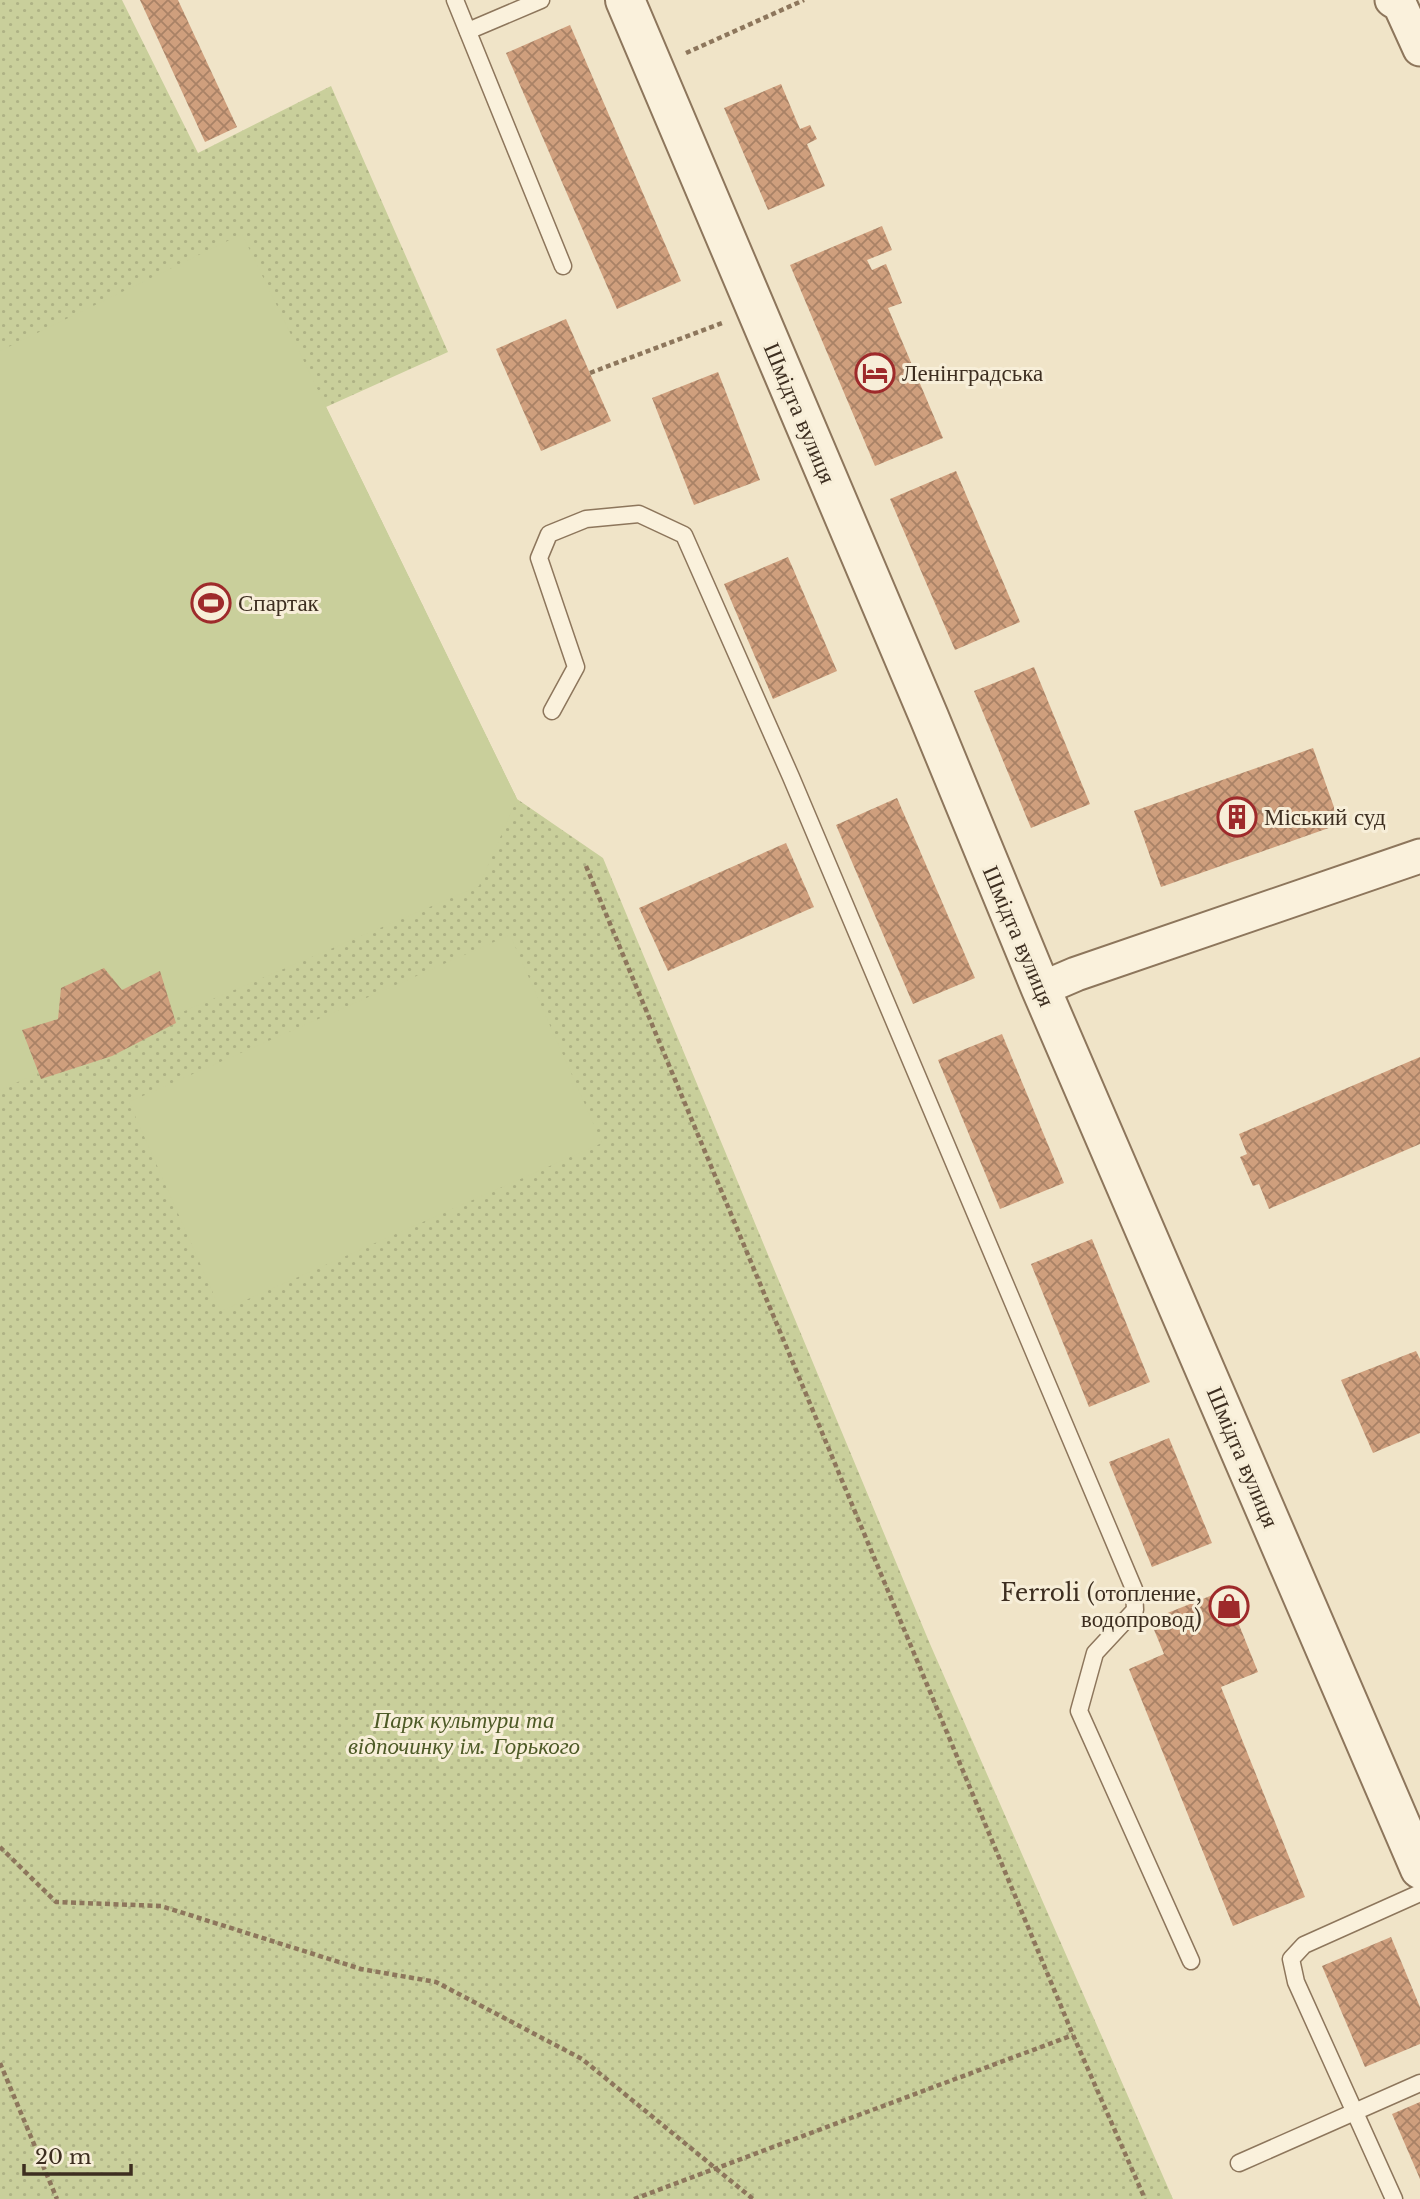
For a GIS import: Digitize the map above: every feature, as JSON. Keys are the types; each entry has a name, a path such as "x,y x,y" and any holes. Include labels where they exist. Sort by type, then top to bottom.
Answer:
{"street":[{"name":"Шмідта вулиця","path":"625,0 924,705 1041,989 1420,1869"},
{"path":"1392,0 1400,5 1420,49"},
{"path":"1041,989 1076,974 1420,856"}],"lane":[{"path":"455,0 563,266"},
{"path":"468,31 541,0"},
{"path":"552,711 576,667 539,558 549,534 586,519 639,514 684,535 791,777 1133,1589 1135,1610 1095,1653 1079,1710 1191,1961"},
{"path":"1394,2199 1296,1982 1291,1959 1304,1945 1420,1893"},
{"path":"1239,2163 1420,2083"}],"path":[{"path":"653,68 804,0"},
{"path":"590,373 722,323"},
{"path":"586,866 1073,2035 1145,2199"},
{"path":"0,1847 56,1902 161,1906 361,1969 436,1982 582,2059 753,2199"},
{"path":"634,2199 1073,2035"},
{"path":"0,2063 57,2199"}],"green space":[{"name":"Парк культури та відпочинку ім. Горького","path":"0,0 122,0 198,153 331,86 448,352 326,407 517,799 603,858 930,1644 1173,2199 0,2199"},
{"name":"Спартак","path":"242,234 517,799 479,886 175,1015 176,1023 112,1056 41,1079 38,1073 0,1090 0,351"},
{"path":"510,935 602,1143 221,1311 129,1102"}],"building":[{"path":"140,0 178,0 237,127 205,142"},
{"path":"570,25 681,281 617,309 506,53"},
{"path":"781,84 800,129 810,125 817,139 807,144 825,186 768,210 724,108"},
{"name":"Ленінградська","path":"882,226 892,250 867,260 872,270 886,264 902,303 888,308 943,438 875,466 790,265"},
{"path":"566,319 611,421 541,451 496,349"},
{"path":"718,372 760,480 694,505 652,398"},
{"path":"956,471 1020,622 955,650 890,499"},
{"path":"788,557 837,671 773,699 724,584"},
{"path":"1034,667 1090,804 1031,828 974,691"},
{"name":"Міський суд","path":"1313,748 1340,824 1161,887 1134,811"},
{"path":"897,798 975,978 913,1004 836,825"},
{"path":"786,843 814,907 668,971 639,908"},
{"path":"104,968 122,990 160,971 176,1023 112,1056 41,1079 22,1030 58,1019 61,988"},
{"path":"1002,1034 1064,1183 1000,1209 938,1060"},
{"path":"1420,1057 1420,1144 1269,1209 1259,1184 1253,1186 1240,1157 1247,1154 1239,1134"},
{"path":"1092,1239 1150,1382 1089,1407 1031,1264"},
{"path":"1416,1351 1420,1359 1420,1433 1373,1453 1341,1380"},
{"path":"1169,1438 1212,1543 1152,1567 1109,1462"},
{"path":"1225,1590 1258,1672 1221,1687 1305,1897 1233,1926 1129,1669 1164,1654 1150,1620"},
{"path":"1391,1937 1420,2007 1420,2044 1365,2067 1322,1966"},
{"path":"1420,2102 1420,2179 1392,2114"}],"place":[{"name":"Ленінградська","path":"875,373"},
{"name":"Спартак","path":"211,603"},
{"name":"Міський суд","path":"1237,817"},
{"name":"Ferroli (отопление, водопровод)","path":"1229,1606"}]}
